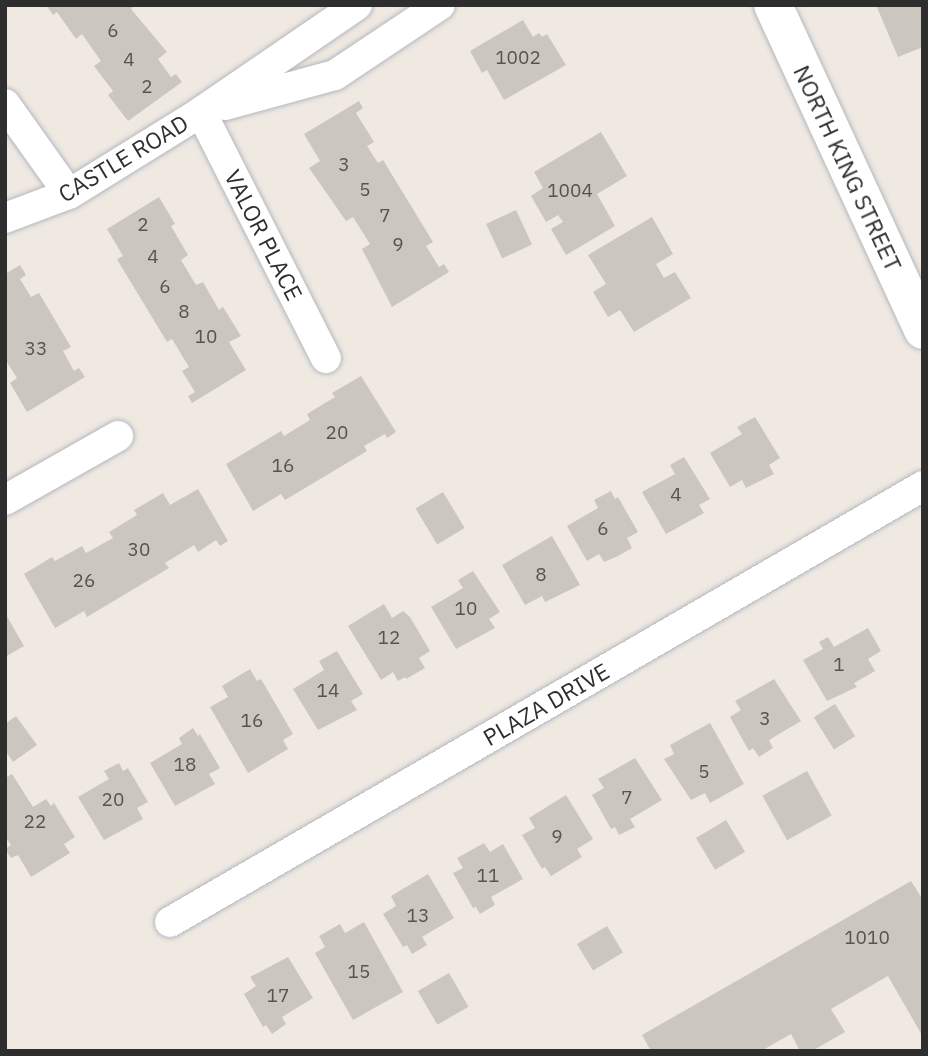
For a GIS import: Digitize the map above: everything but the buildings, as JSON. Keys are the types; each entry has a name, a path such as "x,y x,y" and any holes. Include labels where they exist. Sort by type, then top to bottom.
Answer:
{"main road":[{"name":"NORTH KING STREET","path":"773,5 923,330"}],"street":[{"name":"CASTLE ROAD","path":"5,218 69,194 201,111 357,5"},
{"name":"CASTLE ROAD","path":"201,111 335,75 440,5"},
{"path":"5,104 69,194"},
{"name":"VALOR PLACE","path":"201,111 326,359"},
{"path":"5,500 118,436"},
{"name":"PLAZA DRIVE","path":"170,922 923,486"}]}
